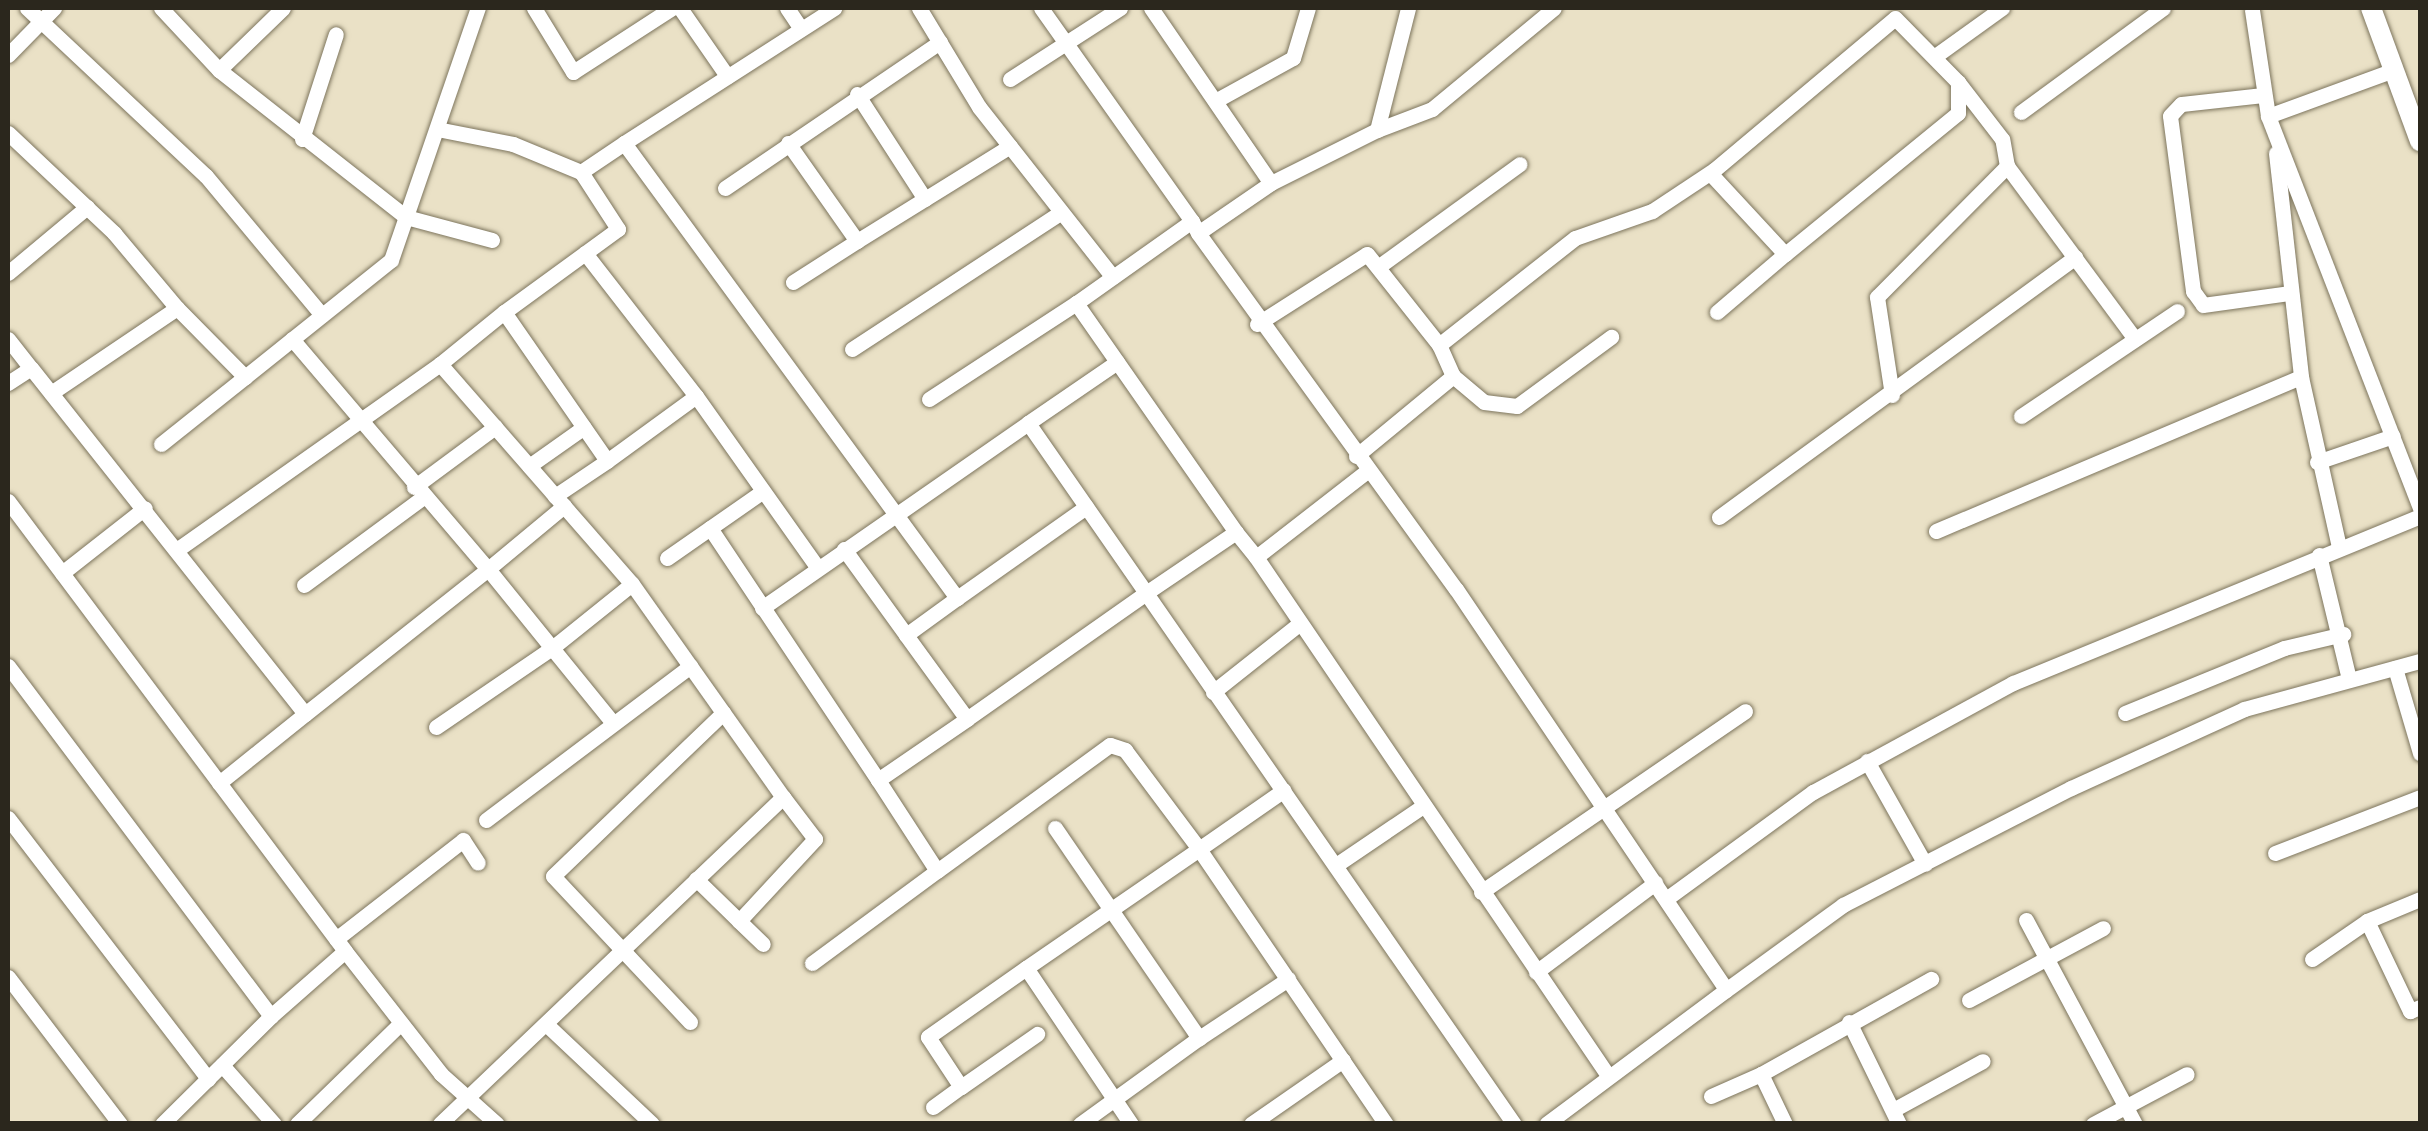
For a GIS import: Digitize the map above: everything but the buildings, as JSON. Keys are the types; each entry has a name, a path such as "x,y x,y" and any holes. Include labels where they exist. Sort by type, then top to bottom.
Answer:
{"main road":[{"path":"2371,8 2420,142"}],"street":[{"path":"27,8 206,176 322,315"},
{"path":"8,55 54,8"},
{"path":"161,8 219,70 406,216 492,240"},
{"path":"161,444 391,260 478,8"},
{"path":"534,8 573,72 676,8 727,76"},
{"path":"787,8 801,29"},
{"path":"581,172 834,8"},
{"path":"919,8 1010,146 1113,277"},
{"path":"1041,8 1195,227 1257,324 1356,456 1726,990"},
{"path":"1010,79 1120,8"},
{"path":"1151,8 1272,183"},
{"path":"1215,102 1293,58 1308,8"},
{"path":"1376,130 1408,8"},
{"path":"929,399 1195,227 1376,130 1432,109 1554,8"},
{"path":"1938,54 2002,8"},
{"path":"2021,112 2164,8"},
{"path":"219,70 277,10"},
{"path":"2252,10 2268,116 2420,507"},
{"path":"1439,345 1575,238 1652,211 1710,172 1892,12 1938,54 2002,139 2007,166 2135,339"},
{"path":"302,138 336,34"},
{"path":"725,188 857,94 940,42"},
{"path":"2268,116 2394,70"},
{"path":"1717,312 1958,113 1958,82"},
{"path":"857,94 925,199"},
{"path":"2263,95 2181,104 2170,116 2193,291 2203,304 2290,294"},
{"path":"178,550 440,364 618,229 581,172 514,144 437,129"},
{"path":"8,133 87,207 176,308 245,377"},
{"path":"2276,139 2301,377 2339,547"},
{"path":"624,143 957,598"},
{"path":"788,143 856,242"},
{"path":"793,282 1010,146"},
{"path":"1378,267 1520,164"},
{"path":"1892,394 1877,297 2007,166"},
{"path":"1710,172 1785,254"},
{"path":"8,273 87,207"},
{"path":"852,349 1062,212"},
{"path":"585,253 696,396 818,568"},
{"path":"1257,324 1367,254 1439,345 1453,376 1502,409 1611,336"},
{"path":"1719,517 2074,257"},
{"path":"1076,303 1256,557 1609,1077"},
{"path":"51,393 176,308"},
{"path":"2021,416 2178,311"},
{"path":"504,312 608,461"},
{"path":"8,339 305,714"},
{"path":"292,339 613,722"},
{"path":"762,608 1117,362"},
{"path":"440,364 632,584 815,838 739,922"},
{"path":"8,383 31,368"},
{"path":"1356,456 1453,376"},
{"path":"1936,531 2301,377"},
{"path":"219,782 488,569 559,501 608,461 696,396"},
{"path":"1028,423 1514,1124"},
{"path":"304,584 495,428"},
{"path":"529,466 584,428"},
{"path":"2317,462 2393,436"},
{"path":"1256,557 1366,471"},
{"path":"668,558 763,491"},
{"path":"8,500 340,945 402,1023 496,1124"},
{"path":"906,635 1086,507"},
{"path":"62,574 145,508"},
{"path":"1666,899 1867,761 2013,683 2420,516"},
{"path":"710,528 937,870"},
{"path":"878,780 1236,532"},
{"path":"844,549 967,719"},
{"path":"2319,555 2343,634 2349,679"},
{"path":"436,727 552,648 632,584"},
{"path":"1213,692 1300,623"},
{"path":"2125,713 2284,648 2343,634"},
{"path":"1546,1124 1843,906 2244,709 2420,662"},
{"path":"8,666 271,1016"},
{"path":"486,820 690,666"},
{"path":"2395,668 2420,753"},
{"path":"1481,892 1745,711"},
{"path":"690,1022 553,876 723,713"},
{"path":"812,964 1110,744 1125,750 1199,849 1386,1124"},
{"path":"1867,761 1925,864"},
{"path":"961,1088 928,1037 1284,790"},
{"path":"440,1124 783,797"},
{"path":"2275,853 2420,797"},
{"path":"1336,865 1423,806"},
{"path":"8,818 208,1079"},
{"path":"1055,828 1199,1038"},
{"path":"162,1124 340,945 463,840 478,863"},
{"path":"696,879 763,944"},
{"path":"1536,972 1655,883"},
{"path":"2312,959 2367,921 2420,899"},
{"path":"2026,920 2135,1124"},
{"path":"2367,921 2410,1011 2420,1007"},
{"path":"1968,1000 2104,928"},
{"path":"1026,968 1131,1124"},
{"path":"8,977 120,1124"},
{"path":"1711,1096 1761,1074 1932,979"},
{"path":"1080,1124 1288,980"},
{"path":"1849,1022 1896,1117 1983,1062"},
{"path":"297,1124 402,1023"},
{"path":"546,1024 652,1124"},
{"path":"933,1108 1037,1034"},
{"path":"1250,1124 1343,1060"},
{"path":"222,1065 274,1124"},
{"path":"1761,1074 1785,1124"},
{"path":"2094,1124 2187,1074"}]}
